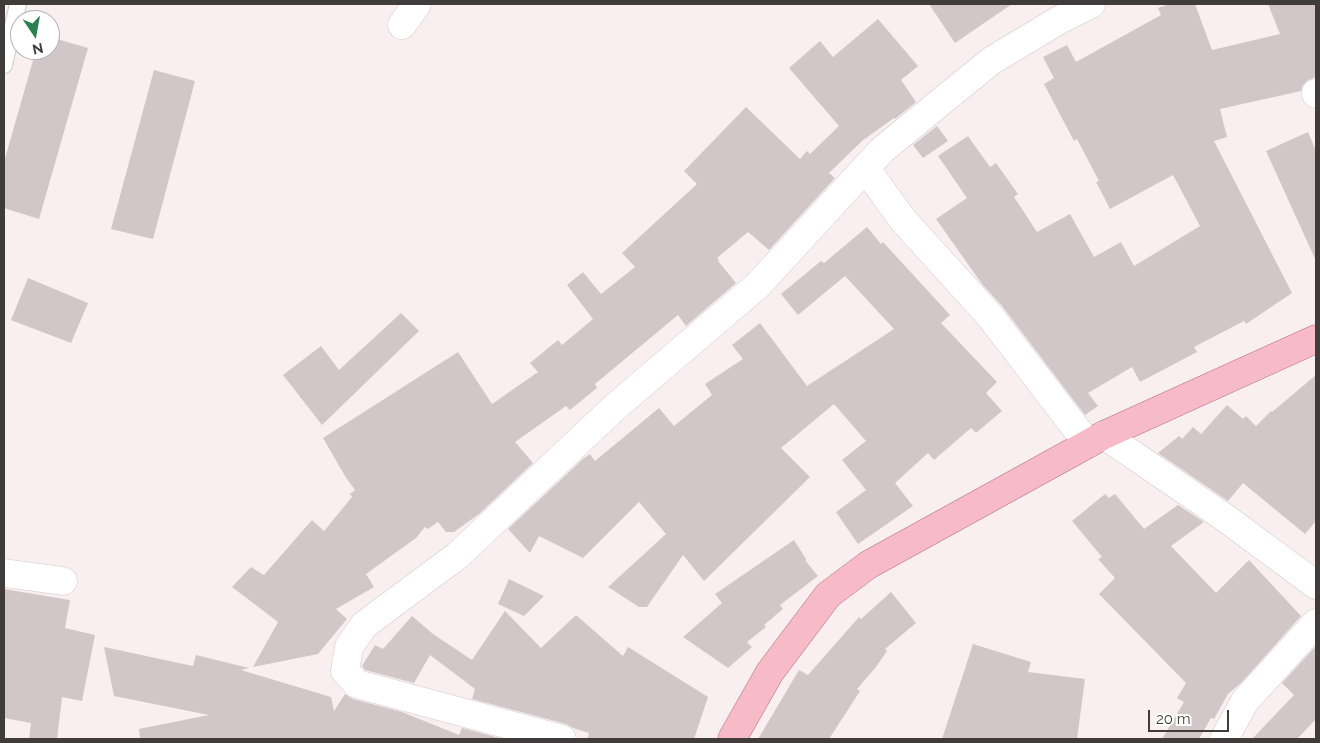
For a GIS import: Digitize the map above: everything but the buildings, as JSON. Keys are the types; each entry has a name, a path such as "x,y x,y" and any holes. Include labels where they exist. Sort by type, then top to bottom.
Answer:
{"main road":[{"path":"732,739 770,672 828,595 868,565 1096,439 1316,339"}],"street":[{"path":"562,739 357,684 345,671 349,647 364,625 458,556 614,408 758,285 882,150 924,118 991,61 1061,19 1091,4"},
{"path":"866,169 903,220 990,316 1096,439 1224,517 1316,585"},
{"path":"4,573 63,581"},
{"path":"1224,739 1245,701 1316,623"}],"lane":[{"path":"4,65 18,4"}]}
